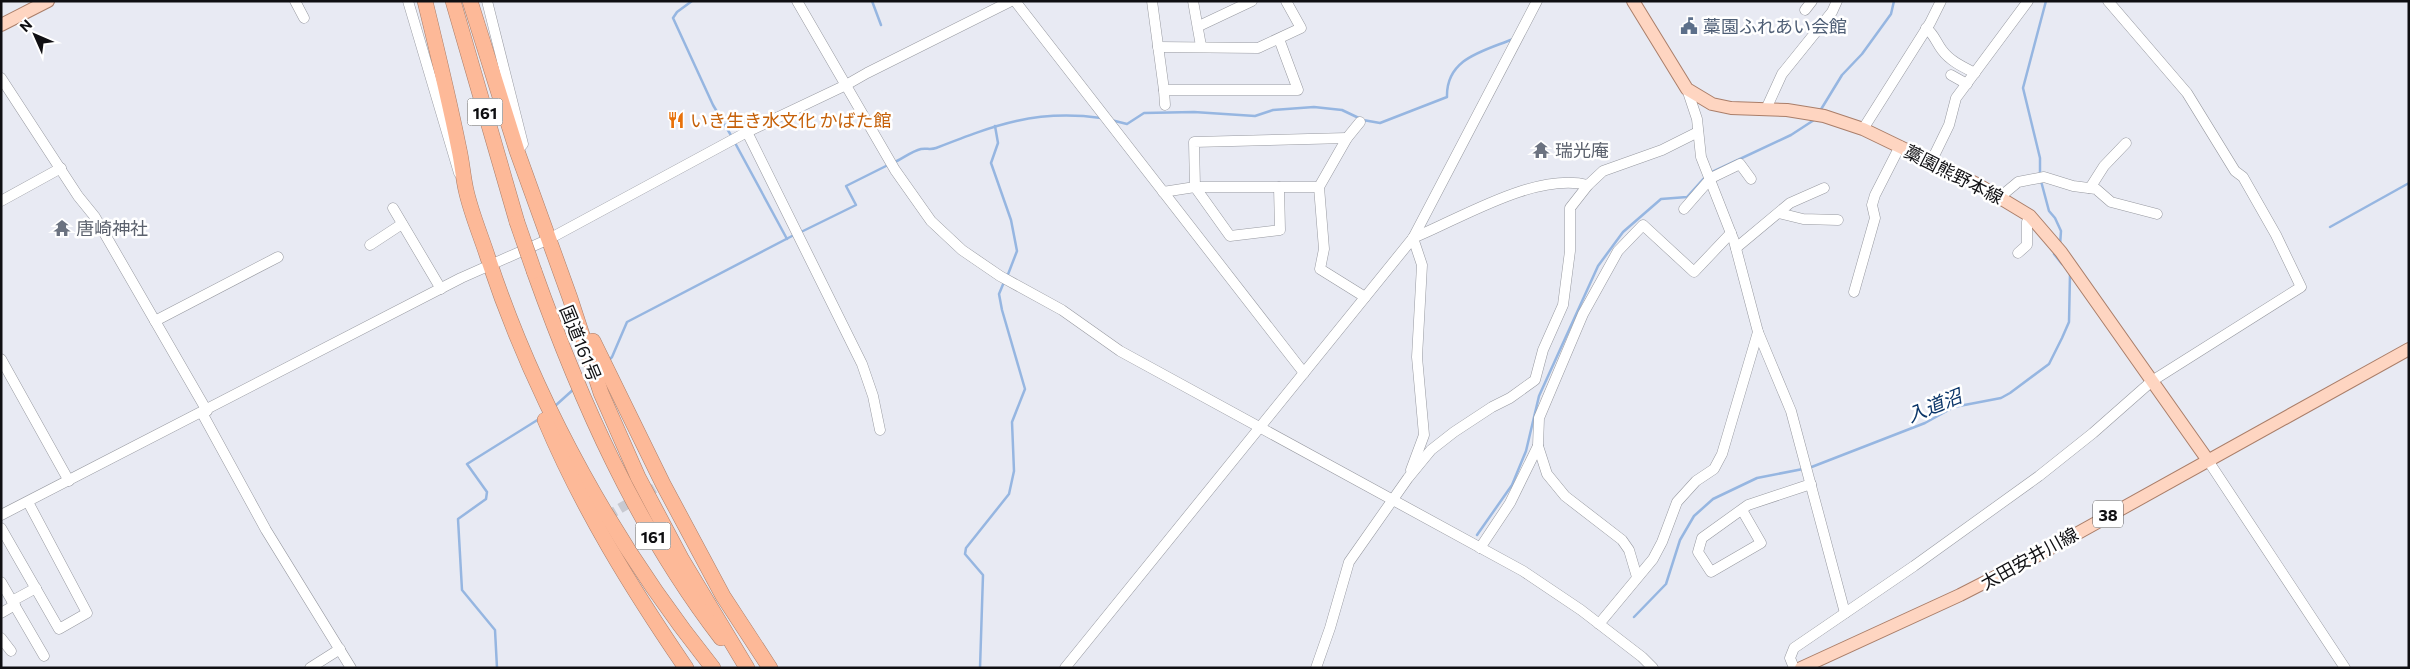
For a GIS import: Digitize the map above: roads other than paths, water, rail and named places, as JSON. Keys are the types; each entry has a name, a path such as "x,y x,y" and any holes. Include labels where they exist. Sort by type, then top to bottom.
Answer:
{"highway":[{"path":"425,1 460,150 466,190 494,280 521,347 517,358 547,414 639,600 686,668"},
{"name":"国道161号","path":"453,1 517,222 559,342 578,387 620,475 667,561 698,608 745,668"},
{"path":"470,1 517,151 638,477 681,558 745,668"},
{"path":"599,368 659,486 723,596 770,668"},
{"path":"547,414 614,526 656,591 714,668"}],"main road":[{"path":"1,25 48,1"},
{"name":"藁園熊野本線","path":"1633,1 1687,89 1712,104 1731,108 1766,109 1818,115 1863,129 2000,197 2030,216 2059,249 2207,459"},
{"name":"太田安井川線","path":"1801,668 1960,595 2042,553 2207,459 2409,350"}],"street":[{"path":"295,1 304,18"},
{"path":"408,1 453,160 466,190"},
{"path":"487,1 524,144 517,151"},
{"path":"797,1 895,168 931,221 962,250 1000,276 1062,310 1120,351 1530,576 1581,610 1642,657 1653,668"},
{"path":"1,515 205,412 461,278 549,239 743,134 846,85 1010,1"},
{"path":"1015,1 1304,373"},
{"path":"1152,1 1165,105"},
{"path":"1193,1 1199,26 1201,46"},
{"path":"1199,26 1252,1"},
{"path":"1158,47 1258,48 1301,28 1286,1"},
{"path":"1065,668 1413,238 1537,1"},
{"path":"1805,10 1812,1"},
{"path":"1766,109 1782,74 1832,12 1837,1"},
{"path":"1863,129 1941,1"},
{"path":"1930,162 1949,125 1956,98 2028,1"},
{"path":"1794,668 1790,658 1794,648 2039,476 2099,428 2152,381 2301,287 2276,235 2243,177 2235,171 2187,92 2108,1"},
{"path":"1926,28 1933,33 1949,58 1975,73"},
{"path":"1164,90 1298,90 1279,39"},
{"path":"1951,75 1967,84"},
{"path":"1,78 60,168 95,217 205,412 266,530 351,668"},
{"path":"1687,89 1695,110 1701,157 1711,178 1736,248 1758,332 1791,411 1845,613"},
{"path":"1360,122 1347,138 1320,187 1324,249 1320,269 1365,297"},
{"path":"1537,381 1543,350 1563,305 1570,251 1570,208 1588,185 1604,171 1662,150 1698,132"},
{"path":"743,134 795,228 862,364 873,396 880,430"},
{"path":"1279,186 1280,230 1230,236 1194,186 1194,142 1347,138"},
{"path":"2090,188 2104,166 2126,143"},
{"path":"1854,292 1876,218 1872,205 1900,146"},
{"path":"1684,209 1711,178 1740,164 1751,179"},
{"path":"1,201 60,168"},
{"path":"2000,197 2018,182 2041,177 2073,186 2096,189 2111,202 2157,214"},
{"path":"1413,238 1514,194 1540,185 1578,183 1588,185"},
{"path":"1163,192 1194,186 1320,187"},
{"path":"1736,248 1790,203 1824,188"},
{"path":"393,208 441,289"},
{"path":"1779,213 1802,219 1838,220"},
{"path":"2018,254 2027,245 2027,222 2030,216"},
{"path":"370,245 402,224"},
{"path":"1637,577 1629,550 1622,540 1564,496 1546,474 1538,446 1539,418 1583,314 1618,251 1643,225 1694,272 1731,233"},
{"path":"1408,478 1424,435 1417,357 1422,265 1413,238"},
{"path":"155,321 278,257"},
{"path":"1598,624 1652,559 1662,542 1677,502 1696,481 1714,470 1722,454 1758,332"},
{"path":"1,360 69,481"},
{"path":"1316,668 1349,562 1408,478 1431,450 1492,407 1537,381 1552,384"},
{"path":"1480,548 1510,504 1538,446"},
{"path":"2207,459 2345,668"},
{"path":"1742,510 1761,543 1711,572 1698,552 1702,538 1748,505 1811,484"},
{"path":"1,528 59,629 87,613 28,502"},
{"path":"1,582 44,656"},
{"path":"1,613 36,588"},
{"path":"1,638 11,651"},
{"path":"310,668 340,649"}],"waterway":[{"path":"692,1 677,12 673,18 713,105 732,137"},
{"path":"872,1 881,25"},
{"path":"1820,111 1842,75 1862,54 1891,14 1894,1"},
{"name":"入道沼","path":"2040,175 2040,158 2023,88 2046,1"},
{"path":"1111,120 1127,124 1144,113 1194,112 1255,116 1273,110 1314,107 1342,110 1363,120 1380,123 1447,97 1448,84 1453,73 1460,65 1479,52 1513,39"},
{"path":"893,163 918,150 934,149 978,132 1016,121 1056,116 1101,118"},
{"path":"1710,173 1791,135 1814,120"},
{"path":"995,126 998,143 991,163 1011,220 1017,251 1007,277"},
{"path":"734,141 787,239"},
{"path":"799,233 856,205 846,186 888,165"},
{"path":"1477,535 1512,485 1526,451 1539,396 1598,266 1623,232 1661,199 1687,197 1706,176"},
{"name":"入道沼","path":"2041,181 2049,211 2055,218 2061,231 2060,245"},
{"path":"2330,227 2409,183"},
{"path":"608,361 612,357 627,322 794,235"},
{"name":"入道沼","path":"2056,252 2054,254 2062,264"},
{"name":"入道沼","path":"1809,468 1925,423 1954,407 2001,398 2010,393 2049,364 2069,322 2070,274"},
{"path":"980,668 983,575 965,554 966,548 1009,494 1014,471 1012,422 1025,389 1002,310 999,294 1004,282"},
{"path":"555,406 575,388"},
{"path":"497,668 495,630 462,590 458,519 486,499 487,492 467,464 539,419"},
{"name":"入道沼","path":"1634,617 1666,584 1680,540 1694,516 1713,499 1757,478 1803,469"}],"tunnel":[{"path":"607,516 655,488"}],"place":[{"name":"藁園ふれあい会館","path":"1689,26"},
{"name":"いき生き水文化 かばた館","path":"676,120"},
{"name":"瑞光庵","path":"1541,150"},
{"name":"唐崎神社","path":"62,228"}]}
